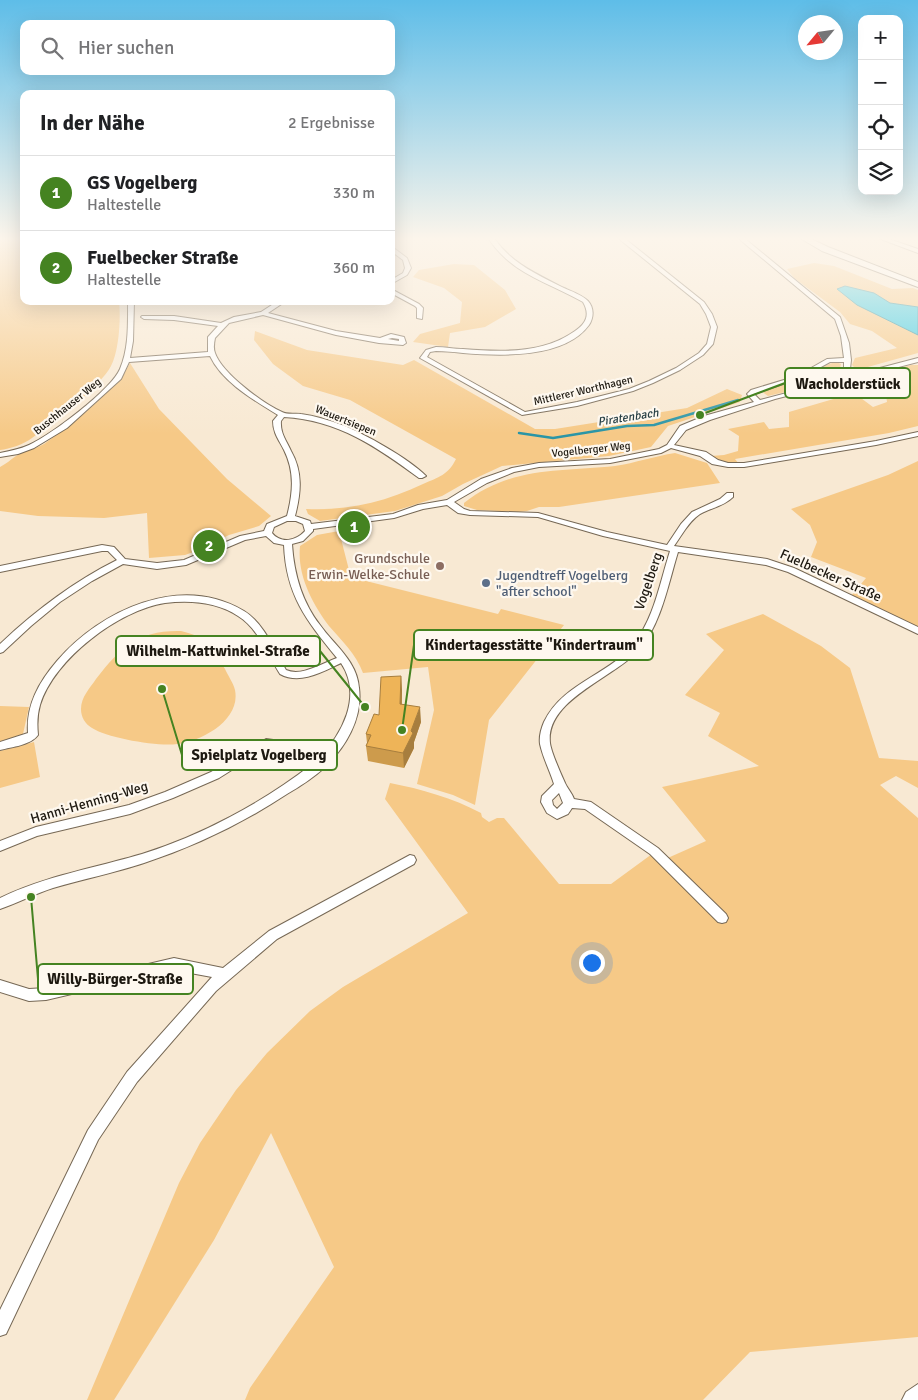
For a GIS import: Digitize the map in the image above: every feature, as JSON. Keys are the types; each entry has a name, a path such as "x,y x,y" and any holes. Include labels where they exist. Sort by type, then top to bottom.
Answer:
{"main road":[{"path":"914,1400 918,1396"}],"street":[{"path":"414,303 420,308 420,318"},
{"name":"Mittlerer Worthhagen","path":"587,303 591,310 590,319 577,333 560,342 537,349 477,351 438,348 425,353 424,358 524,414 577,404 631,390 678,369 701,354 710,344 714,327 709,314 700,303"},
{"path":"820,303 838,318 843,327 848,360 847,370 856,376"},
{"name":"Buschhauser Weg","path":"10,455 25,451 44,440 119,378 126,367 131,340 131,305"},
{"path":"276,305 263,313 234,319 223,325 210,340 212,354 216,362 232,382 282,415 277,421 277,434 292,458 298,481 297,499 290,518"},
{"path":"263,313 321,330 379,340"},
{"path":"144,317 174,318 223,325"},
{"path":"127,360 212,354"},
{"path":"758,402 750,394 799,377 828,360 848,360"},
{"path":"918,360 758,402 707,418 683,428 670,446 703,454 715,462 728,465 744,465 918,434"},
{"name":"Wauertsiepen","path":"282,415 296,414 322,420 359,435 422,476"},
{"name":"Vogelberger Weg","path":"449,502 484,482 512,470 538,465 610,461 661,451 670,446"},
{"path":"0,455 10,455"},
{"path":"0,464 10,455"},
{"path":"672,549 693,515 702,509 727,499 730,495"},
{"path":"309,527 394,516 421,507 449,502"},
{"name":"Fuelbecker Straße","path":"449,502 461,511 470,513 538,515 606,534 672,549 758,560 791,570 918,631"},
{"path":"268,533 270,526 274,522 290,518 304,520 309,527"},
{"path":"268,533 277,541 288,543 301,539 309,531 309,527"},
{"path":"0,650 43,610 107,568 122,561 157,566 186,562 243,538 268,533"},
{"path":"0,904 29,889 146,857 188,840 281,793 320,765 338,744 349,725 354,708 354,682 343,659 322,635 295,589 288,560 288,543"},
{"path":"0,569 96,548 111,549 122,561"},
{"name":"Vogelberg","path":"569,803 568,797 560,785 545,743 545,736 553,716 562,700 627,656 645,632 672,549"},
{"path":"0,746 26,739 33,734 34,706 41,690 60,662 73,649 88,636 123,613 156,601 206,601 242,614 251,621 283,672 292,677 343,659"},
{"name":"Hanni-Henning-Weg","path":"0,846 36,832 130,809 170,794 215,775 266,743 284,745 320,765"},
{"path":"560,785 546,799 552,812 557,814 564,811 569,803 587,805 654,851 722,918"},
{"path":"0,1328 93,1135 132,1076 211,987 273,935 410,860"},
{"path":"0,987 29,995 46,994 174,964 225,974"}],"shaded area":[{"path":"0,303 119,305 118,343 114,360 106,374 87,394 32,438 17,446 0,450"},
{"path":"462,303 513,303 516,309 485,327 450,333 448,347 413,342 420,334 460,323"},
{"path":"828,303 918,303 918,353 857,370 852,365 855,358 897,348 872,331 850,324 840,312"},
{"path":"255,331 307,350 403,365 414,360 535,429 555,429 687,408 727,389 742,395 740,402 668,426 651,447 609,456 502,466 442,496 395,511 320,521 308,514 306,509 351,507 395,496 442,475 450,469 456,459 350,400 303,386 273,364 254,340"},
{"path":"836,362 841,364 840,368 846,375 841,379 768,396 761,391 799,379"},
{"path":"130,363 159,409 227,479 271,516 259,526 229,535 185,555 149,558 147,513 104,518 38,516 0,511 0,467 19,454 44,444 79,418 104,396"},
{"path":"911,365 918,365 918,426 889,433 735,459 739,464 719,461 711,456 738,451 739,436 728,429 764,422 769,429 789,427 789,412 854,393 873,407 887,402 885,388 863,379"},
{"path":"675,453 707,463 720,483 559,507 539,507 518,512 477,510 464,506 464,503 482,491 500,482 518,477 536,473 615,466"},
{"path":"918,461 918,628 852,595 866,578 811,557 817,542 810,525 791,509 888,475"},
{"path":"339,531 349,570 366,581 498,614 501,609 564,625 489,720 475,805 453,795 417,784 434,710 428,667 363,673 353,654 329,626 317,608 307,588 301,568 300,546 317,535"},
{"path":"763,614 821,646 850,668 879,758 918,761 918,788 896,776 880,785 918,818 918,1337 750,1352 703,1400 245,1400 250,1388 334,1267 271,1133 214,1240 114,1400 87,1400 179,1183 200,1143 236,1090 267,1053 310,1011 343,987 468,913 385,799 390,783 448,798 481,813 482,817 489,822 497,818 504,818 559,884 611,884 652,854 661,861 706,841 662,787 759,766 708,736 720,713 685,695 724,650 706,634"},
{"path":"166,631 181,631 197,636 208,644 232,682 235,690 235,701 232,711 218,727 197,739 169,745 146,743 109,735 99,732 87,724 82,715 82,701 96,679 123,649 142,637"},
{"path":"0,706 29,707 23,734 0,743"},
{"path":"34,742 40,777 0,788 0,751"}],"water":[{"path":"855,303 892,303 918,307 918,335"}],"building":[{"path":"401,676 400,704 420,707 411,731 413,733 403,753 366,746 371,735 366,734 374,714 379,715 381,677"}],"waterway":[{"name":"Piratenbach","path":"519,433 553,438 627,426 654,425 738,400"}],"place":[{"name":"Wacholderstück","path":"700,415"},
{"name":"GS Vogelberg","path":"354,527"},
{"name":"Fuelbecker Straße","path":"209,546"},
{"name":"Grundschule Erwin-Welke-Schule","path":"440,566"},
{"name":"Jugendtreff Vogelberg \"after school\"","path":"486,583"},
{"name":"Spielplatz Vogelberg","path":"162,689"},
{"name":"Wilhelm-Kattwinkel-Straße","path":"365,707"},
{"name":"Kindertagesstätte \"Kindertraum\"","path":"402,730"},
{"name":"Willy-Bürger-Straße","path":"31,897"}]}
